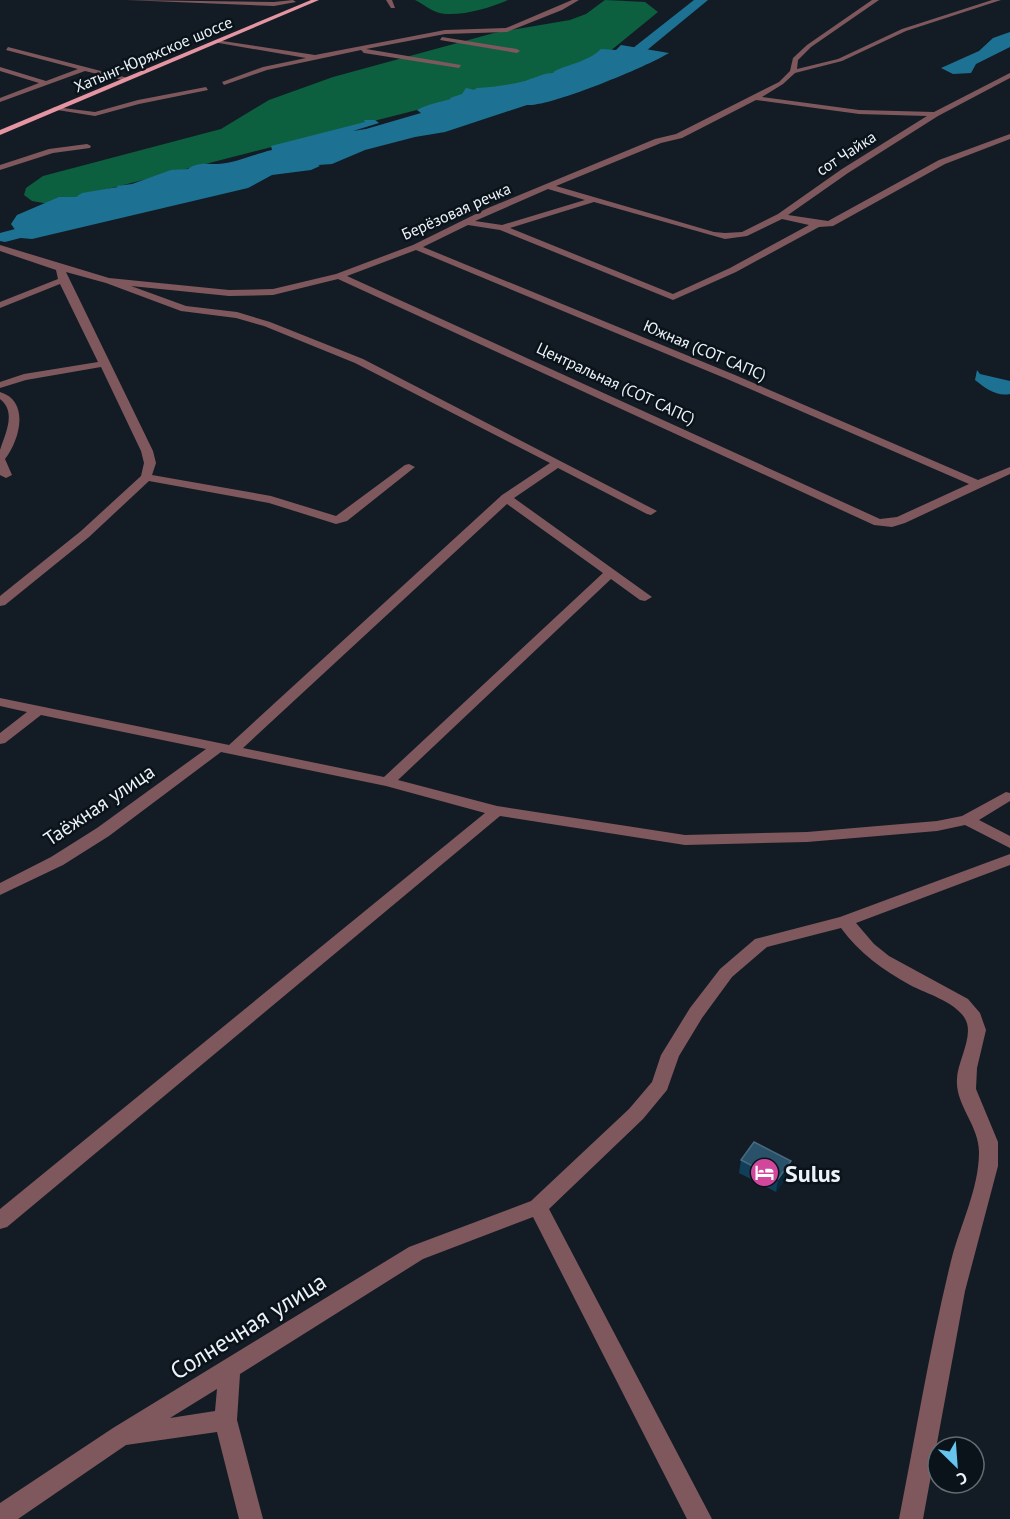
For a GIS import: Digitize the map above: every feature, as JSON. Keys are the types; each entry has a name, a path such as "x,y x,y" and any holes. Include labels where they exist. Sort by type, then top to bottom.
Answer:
{"main road":[{"name":"Хатынг-Юряхское шоссе","path":"0,133 316,0"}],"street":[{"path":"129,0 274,3 292,1 304,5"},
{"path":"389,0 393,7"},
{"path":"224,83 265,68 421,36 445,32 507,30 560,9 576,0"},
{"path":"876,0 795,58 794,72 840,60 904,30 998,0"},
{"path":"421,36 517,51"},
{"path":"216,42 315,57"},
{"path":"8,49 126,79"},
{"path":"355,49 459,66"},
{"path":"0,69 45,83"},
{"path":"2,98 85,69"},
{"name":"Берёзовая речка","path":"109,281 229,293 273,292 339,276 416,247 465,222 658,141 680,136 755,98 781,83 794,72"},
{"name":"сот Чайка","path":"549,187 713,234 735,236 744,234 782,216 845,171 935,114 1010,75"},
{"path":"55,109 95,114 138,102 206,89"},
{"path":"755,98 860,112 935,114"},
{"path":"782,216 817,224 830,224 942,162 1010,136"},
{"path":"0,168 52,151 87,146"},
{"path":"502,228 593,200"},
{"path":"465,222 502,228 673,297 733,270 817,224"},
{"name":"Южная (СОТ САПС)","path":"416,247 762,390 980,485"},
{"path":"0,248 109,281 184,309 237,315 267,324 359,361 651,511"},
{"path":"0,602 85,534 146,477 150,463 147,450 103,364 63,280 60,268"},
{"name":"Центральная (СОТ САПС)","path":"339,276 878,522 892,523 901,520 980,485"},
{"path":"0,305 63,280"},
{"path":"0,385 24,377 103,364"},
{"path":"0,395 10,403 14,413 10,441 0,459 6,475"},
{"name":"Таёжная улица","path":"0,890 57,861 103,832 225,748 506,498 558,463"},
{"path":"146,477 272,500 336,520 343,518 409,467"},
{"path":"980,485 1010,470"},
{"path":"506,498 645,597"},
{"path":"387,782 611,572"},
{"path":"0,702 387,782 497,812 685,840 807,837 937,826 967,819 1006,797"},
{"path":"0,740 37,711"},
{"path":"0,1221 497,812"},
{"path":"967,819 1010,843"},
{"path":"700,1519 538,1207 636,1114 660,1085 670,1055 696,1013 726,974 761,943 845,921 1010,859"},
{"path":"845,921 854,937 886,964 962,1004 972,1012 977,1023 966,1079 968,1098 980,1118 989,1149 985,1183 963,1257 911,1519"},
{"name":"Солнечная улица","path":"0,1517 121,1436 416,1253 538,1207"},
{"path":"229,1371 226,1420 251,1519"},
{"path":"121,1436 226,1420"}],"green space":[{"path":"415,0 508,0 478,10 446,14 438,13"},
{"path":"605,0 645,2 658,12 593,65 49,204 32,201 24,195 26,188 43,176 221,129 269,100 333,77 494,33 570,20 586,14"}],"water":[{"path":"1010,32 1010,47 976,64 971,73 953,74 941,68 979,51 993,38"},
{"path":"621,45 669,53 620,76 556,100 527,105 445,132 365,150 332,164 318,165 320,166 311,170 272,175 248,188 32,239 21,238 11,224 17,215 59,197 76,197 82,193 132,184 171,170 188,169 199,164 232,162 272,150 271,146 365,122 364,120 375,120 379,123 353,131 366,129 421,113 417,110 451,99 462,94 466,88 474,90 525,81 553,73 588,58 601,49 616,50"},
{"path":"977,370 980,374 1010,381 1010,394 996,393 983,386 975,380"}],"building":[{"path":"754,1142 791,1161 778,1179 741,1160"}],"waterway":[{"path":"608,69 619,66 702,0"},
{"path":"5,237 57,223"}],"place":[{"name":"Sulus","path":"764,1173"}]}
